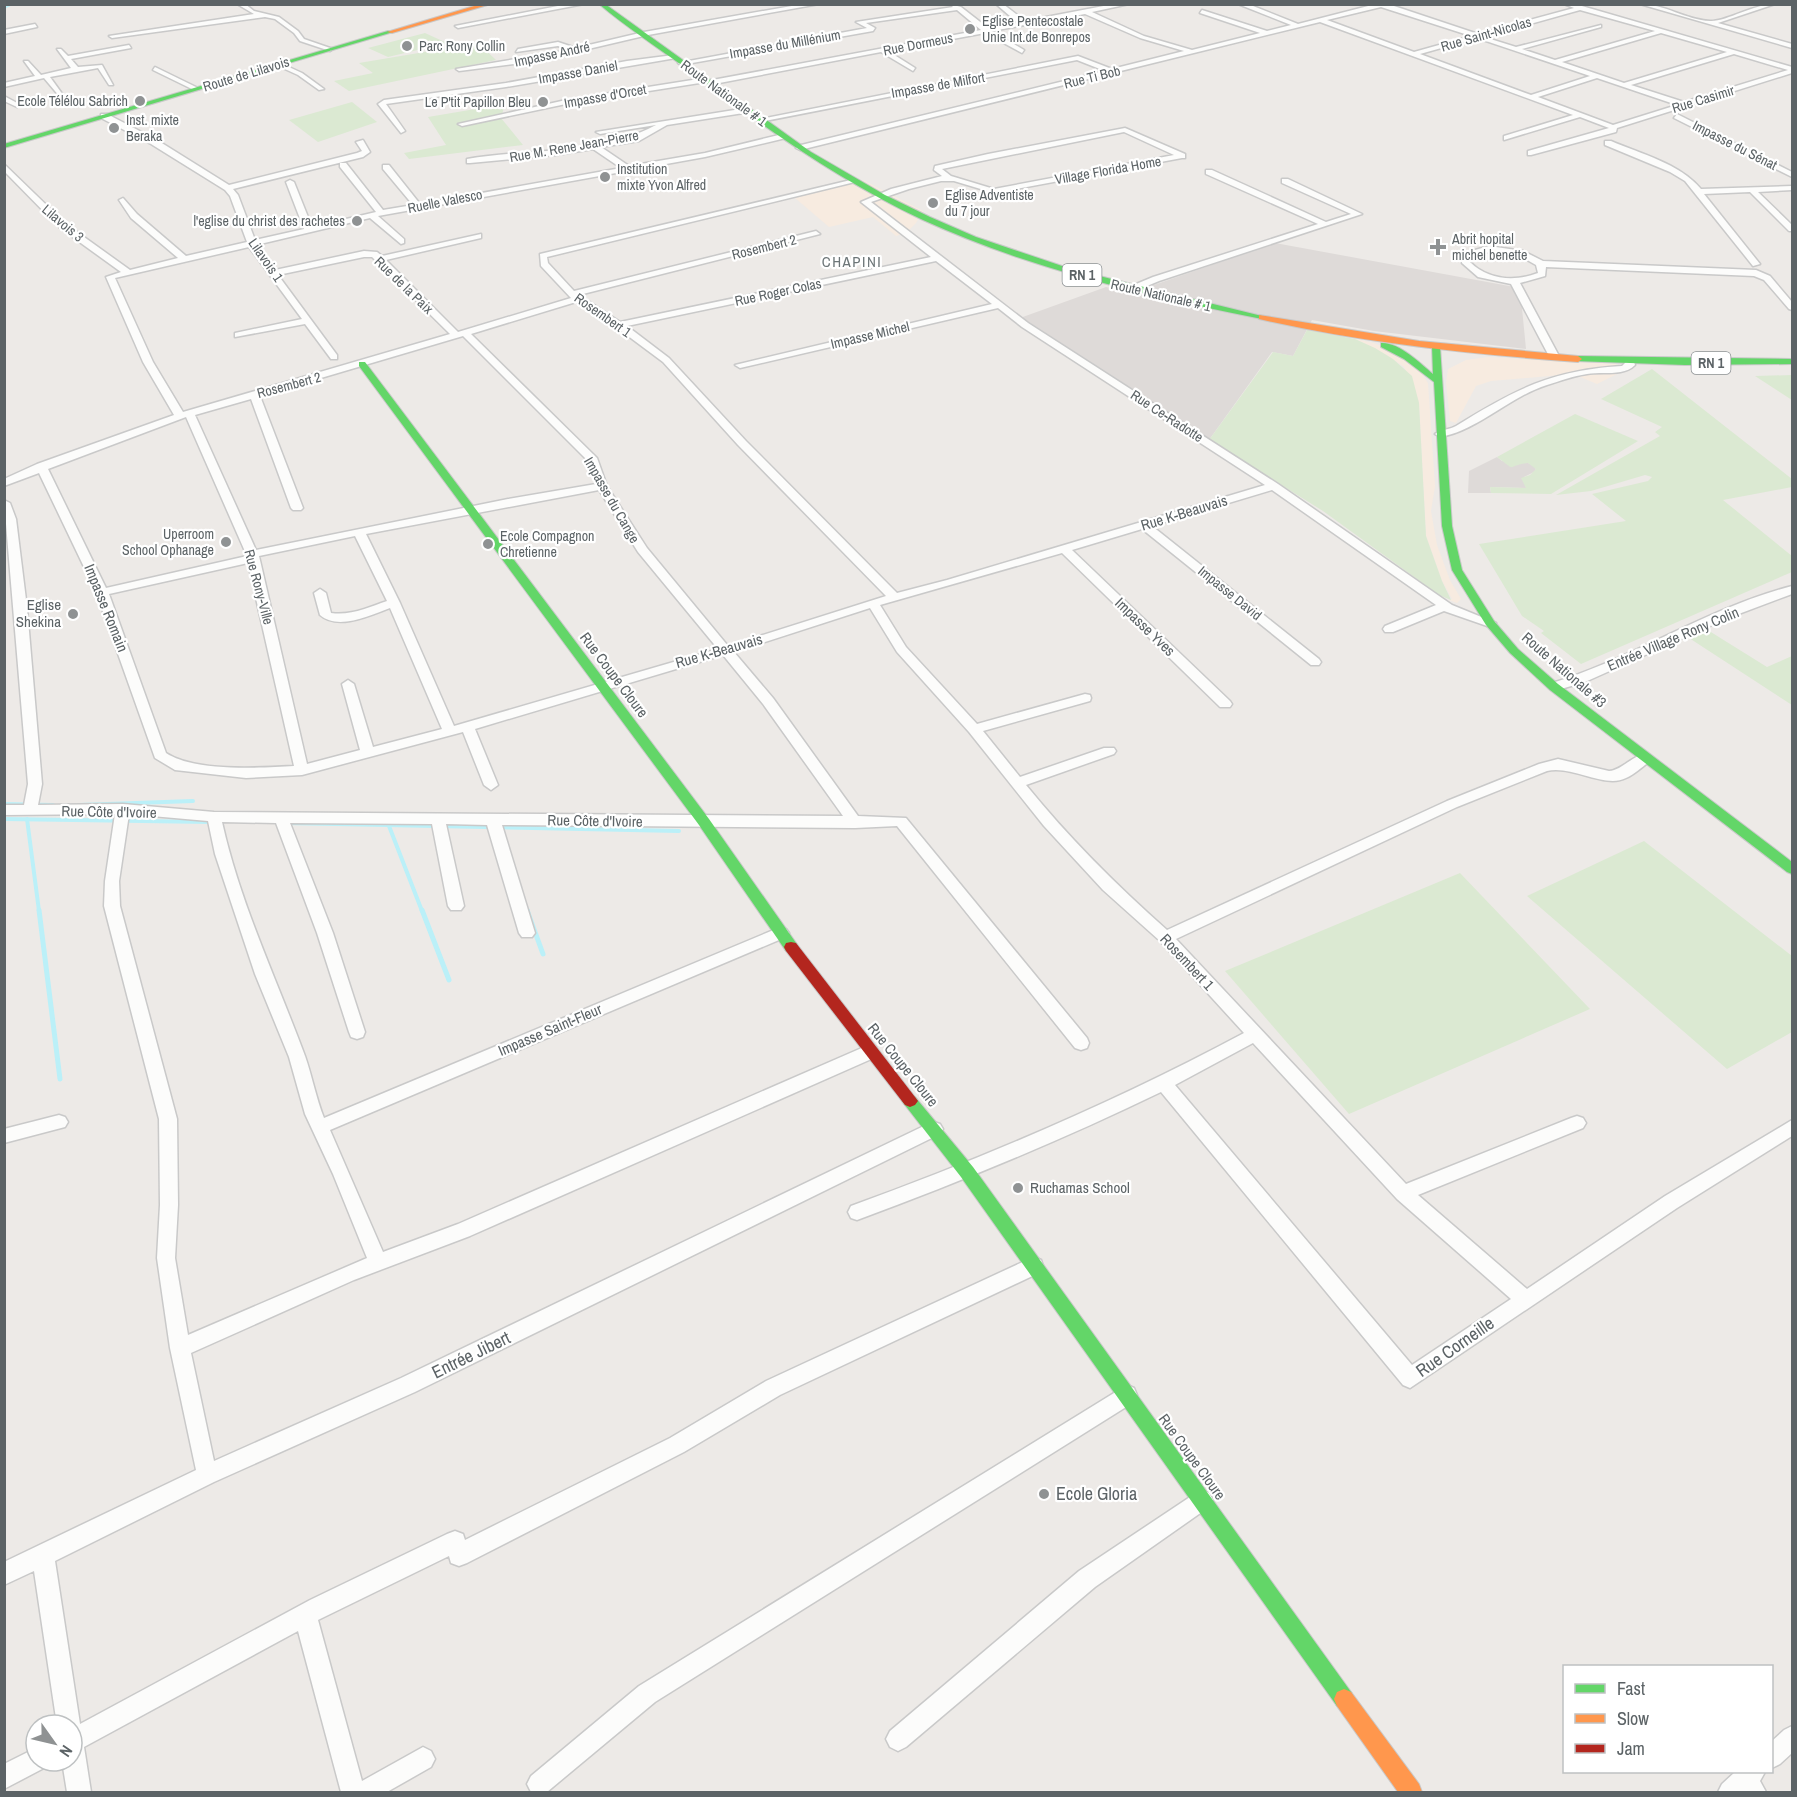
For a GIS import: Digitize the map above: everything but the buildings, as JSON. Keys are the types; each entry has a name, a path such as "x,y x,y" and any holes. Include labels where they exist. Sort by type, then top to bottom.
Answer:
{"main road":[{"name":"Route de Lilavois","path":"4,146 489,4"},
{"name":"Route Nationale # 1","path":"601,4 800,148 878,195 936,223 989,244 1132,289 1204,306 1363,337 1436,346 1630,361 1792,362"},
{"path":"1363,337 1407,357 1436,380 1443,369 1453,362 1508,353"},
{"name":"Route Nationale #3","path":"1436,346 1440,434 1447,526 1451,548 1457,570 1490,623 1514,651 1554,687 1792,869"},
{"name":"Rue Coupe Cloure","path":"362,364 416,432 471,510 704,822 780,933 870,1052 967,1172 1411,1792"}],"street":[{"path":"240,4 248,10 277,18 296,32 302,40 330,49"},
{"path":"458,26 581,4"},
{"name":"Impasse André","path":"459,69 484,64 508,64 644,35 816,4"},
{"path":"999,4 1024,24"},
{"path":"1070,4 1142,37 1193,52"},
{"name":"Rue Dormeus","path":"707,82 987,32 1126,4"},
{"path":"1241,4 1298,26"},
{"path":"1567,4 1792,70"},
{"name":"Rue Saint-Nicolas","path":"1414,54 1592,4"},
{"path":"1642,4 1792,46"},
{"path":"1651,7 1659,4"},
{"path":"1710,23 1772,4"},
{"path":"1384,5 1682,104"},
{"name":"Rue Ti Bob","path":"800,148 1384,5"},
{"path":"956,6 987,32 1022,51"},
{"name":"Impasse du Millénium","path":"677,60 873,29 859,22 956,6"},
{"path":"1202,12 1266,33"},
{"path":"112,36 265,15"},
{"path":"1320,20 1613,127"},
{"path":"4,32 34,26"},
{"path":"1515,49 1599,26"},
{"path":"1556,62 1660,31"},
{"path":"1774,41 1792,35"},
{"path":"518,51 558,44 574,50"},
{"path":"66,58 129,47"},
{"path":"59,50 76,69"},
{"path":"883,51 913,69"},
{"path":"1624,85 1734,52"},
{"name":"Impasse de Milfort","path":"760,120 1078,58 1114,72"},
{"name":"Impasse Daniel","path":"401,130 382,104 384,102 677,60"},
{"path":"26,62 60,95"},
{"path":"278,64 300,74 321,89"},
{"path":"4,86 76,69 100,66 111,84"},
{"path":"155,69 196,89"},
{"name":"Rue Casimir","path":"1531,153 1613,130 1613,127 1792,70"},
{"path":"4,73 16,82"},
{"path":"1531,98 1597,76"},
{"name":"Impasse d'Orcet","path":"462,124 644,88 707,82"},
{"path":"4,98 17,105"},
{"name":"Rue M. Rene Jean-Pierre","path":"470,161 524,157 636,139 665,123 747,110"},
{"path":"1508,138 1580,115"},
{"path":"104,116 181,158 228,188 360,155 366,152 360,142"},
{"name":"Impasse du Sénat","path":"1677,116 1792,175"},
{"path":"600,132 665,123"},
{"name":"Village Florida Home","path":"1125,130 1182,156 994,190 986,190 949,178 938,168 988,156 1125,130"},
{"name":"Ruelle Valesco","path":"110,277 377,214 760,144 783,136"},
{"path":"1608,143 1688,179 1756,264"},
{"path":"594,146 628,169"},
{"path":"343,165 377,214 401,241"},
{"name":"Lilavois 3","path":"4,166 63,226 129,273"},
{"path":"386,167 418,206"},
{"path":"1209,172 1324,224"},
{"path":"878,195 949,178"},
{"name":"Rosembert 1","path":"855,181 543,256 544,264 575,297 619,325 666,360 742,443 894,597"},
{"path":"1132,289 1156,279 1358,214 1285,181"},
{"path":"290,182 309,230"},
{"name":"Lilavois 1","path":"228,188 234,195 252,245 334,357"},
{"path":"1697,192 1792,188"},
{"path":"1751,189 1792,229"},
{"name":"Rue Ce-Radotte","path":"878,195 865,202 1025,325 1445,606 1462,615 1490,623"},
{"path":"123,201 135,216 185,260"},
{"name":"Rosembert 2","path":"4,483 41,466 185,415 362,364 575,297 816,234"},
{"path":"380,259 478,236"},
{"path":"1541,264 1544,269 1542,274 1535,278 1514,281 1478,273 1466,263 1466,258 1478,251 1502,249 1526,255 1541,264 1756,273 1767,278 1792,307"},
{"name":"Rue de la Paix","path":"274,273 364,254 374,254 460,334"},
{"name":"Rue Roger Colas","path":"619,325 938,258"},
{"name":"Rue Rony-Ville","path":"110,277 148,362 185,415 253,556 302,770"},
{"path":"1514,281 1554,356"},
{"name":"Impasse Michel","path":"740,365 1000,305"},
{"path":"238,335 308,321"},
{"name":"Impasse du Cange","path":"460,334 593,460 602,486 642,550 768,701 855,823"},
{"path":"1440,434 1453,432 1523,391 1586,371 1624,369 1630,361"},
{"path":"254,394 297,508"},
{"name":"Impasse Romain","path":"41,466 102,592 160,755"},
{"path":"102,592 359,532 602,486"},
{"name":"Rue K-Beauvais","path":"160,755 175,765 234,772 302,770 450,732 724,651 873,603 951,583 1266,488"},
{"path":"4,503 10,519 21,608 35,784 30,811"},
{"name":"Impasse David","path":"1144,525 1315,662"},
{"path":"359,532 394,603 450,732"},
{"name":"Impasse Yves","path":"1064,549 1226,704"},
{"path":"320,593 326,615 334,618 346,617 394,603"},
{"name":"Entrée Village Rony Colin","path":"1554,687 1612,666 1724,615 1789,595"},
{"name":"Rosembert 1","path":"873,603 901,649 974,729 1049,823 1101,878 1165,937 1403,1193 1526,1299"},
{"path":"1389,629 1445,606"},
{"path":"348,684 368,753"},
{"path":"974,729 1085,698"},
{"path":"467,727 491,785"},
{"path":"1017,783 1108,751"},
{"path":"1165,937 1452,804 1544,767 1558,764 1610,776 1621,775 1645,758"},
{"path":"123,809 111,880 112,906 168,1119 169,1205 166,1258 180,1348 207,1475"},
{"name":"Rue Côte d'Ivoire","path":"4,810 123,809 214,817 281,818 901,822 1081,1043"},
{"path":"214,817 222,854 263,974 297,1057 320,1127 378,1262"},
{"path":"281,818 325,933 357,1032"},
{"path":"438,819 456,906"},
{"path":"493,820 527,933"},
{"name":"Impasse Saint-Fleur","path":"320,1127 780,933"},
{"path":"857,1212 967,1172 1164,1084 1254,1035"},
{"path":"180,1348 378,1262 464,1230 870,1052"},
{"name":"Rue Corneille","path":"1164,1084 1410,1378 1671,1202 1792,1127"},
{"path":"4,1136 59,1122"},
{"path":"1403,1193 1577,1123"},
{"name":"Entrée Jibert","path":"4,1574 207,1475 408,1385 934,1129"},
{"path":"84,1737 305,1615 457,1548 677,1445 773,1388 1034,1266"},
{"path":"539,1784 647,1694 1127,1395"},
{"path":"898,1739 1087,1579 1202,1500"},
{"path":"43,1556 67,1713"},
{"path":"305,1615 353,1792"},
{"path":"1773,1755 1792,1738"},
{"path":"365,1792 423,1759"},
{"path":"4,1777 24,1766"},
{"path":"76,1773 79,1792"}],"shaded area":[{"path":"863,180 923,211 906,233 896,236 873,217 829,227 795,198"},
{"path":"1275,243 1520,288 1526,349 1374,331 1312,320 1293,356 1272,352 1209,440 1020,318 1106,287 1131,293"},
{"path":"1355,339 1388,349 1419,369 1428,383 1435,486 1431,511 1437,545 1450,580 1461,599 1457,603 1449,600 1452,599 1442,581 1426,536 1419,403 1415,391 1404,367 1385,354"},
{"path":"1488,357 1616,364 1617,366 1612,368 1617,374 1597,384 1573,374 1491,381 1476,386 1456,423 1450,421 1446,383 1448,369 1466,360"},
{"path":"1497,457 1502,461 1528,463 1534,466 1536,469 1534,472 1524,477 1526,488 1490,487 1491,493 1468,493 1469,471"}],"green space":[{"name":"Parc Rony Collin","path":"425,33 447,43 388,57 368,48"},
{"path":"478,43 496,60 349,91 334,81 373,73 359,63"},
{"path":"352,102 377,122 318,142 289,120"},
{"path":"505,104 501,118 523,145 409,159 404,153 446,145 428,117"},
{"path":"1307,330 1355,339 1393,359 1412,376 1419,403 1426,536 1451,600 1439,595 1323,511 1209,440 1273,352 1293,356"},
{"path":"1652,369 1792,479 1792,487 1723,500 1792,556 1792,572 1581,664 1541,633 1544,631 1522,616 1479,544 1626,521 1592,494 1648,481 1652,477 1645,475 1591,491 1556,495 1660,436 1655,432 1662,427 1601,399"},
{"path":"1792,375 1792,400 1755,376"},
{"path":"1575,414 1638,441 1551,494 1491,493 1490,487 1526,488 1521,478 1530,475 1536,469 1528,463 1510,467 1497,457"},
{"path":"1706,629 1767,667 1792,656 1792,705 1686,636"},
{"path":"1644,841 1792,956 1792,1032 1727,1069 1527,896"},
{"path":"1460,873 1590,1009 1349,1114 1225,971"}],"waterway":[{"path":"4,8 12,4"},
{"path":"79,805 193,801"},
{"path":"4,804 53,805"},
{"path":"4,819 27,819"},
{"path":"27,819 211,822"},
{"path":"27,819 39,911"},
{"path":"286,823 679,831"},
{"path":"389,826 422,911"},
{"path":"39,910 60,1079"},
{"path":"422,910 449,980"},
{"path":"527,910 543,954"}],"traffic: fast":[{"path":"601,4 809,154 882,197 927,219 1020,255 1068,270 1164,296 1262,317"},
{"path":"4,146 390,32"},
{"path":"1384,345 1407,357 1436,380"},
{"path":"1436,346 1447,526 1457,570 1490,623 1514,651 1554,687 1792,869"},
{"path":"1578,359 1792,362"},
{"path":"362,364 704,822 791,947"},
{"path":"910,1101 967,1172 1344,1699"}],"traffic: slow":[{"path":"390,32 489,4"},
{"path":"1262,317 1419,343 1578,359"},
{"path":"1344,1699 1411,1792"}],"traffic: jam":[{"path":"791,947 910,1101"}],"place":[{"name":"Eglise Pentecostale Unie Int.de Bonrepos","path":"970,29"},
{"name":"Parc Rony Collin","path":"407,46"},
{"name":"Ecole Télélou Sabrich","path":"140,101"},
{"name":"Le P'tit Papillon Bleu","path":"543,102"},
{"name":"Inst. mixte Beraka","path":"114,128"},
{"name":"Institution mixte Yvon Alfred","path":"605,177"},
{"name":"Eglise Adventiste du 7 jour","path":"933,203"},
{"name":"l'eglise du christ des rachetes","path":"357,221"},
{"name":"Abrit hopital michel benette","path":"1438,247"},
{"name":"Uperroom School Ophanage","path":"226,542"},
{"name":"Ecole Compagnon Chretienne","path":"488,544"},
{"name":"Eglise Shekina","path":"73,614"},
{"name":"Ruchamas School","path":"1018,1188"},
{"name":"Ecole Gloria","path":"1044,1494"}],"district":[{"name":"CHAPINI","path":"852,262"}]}
